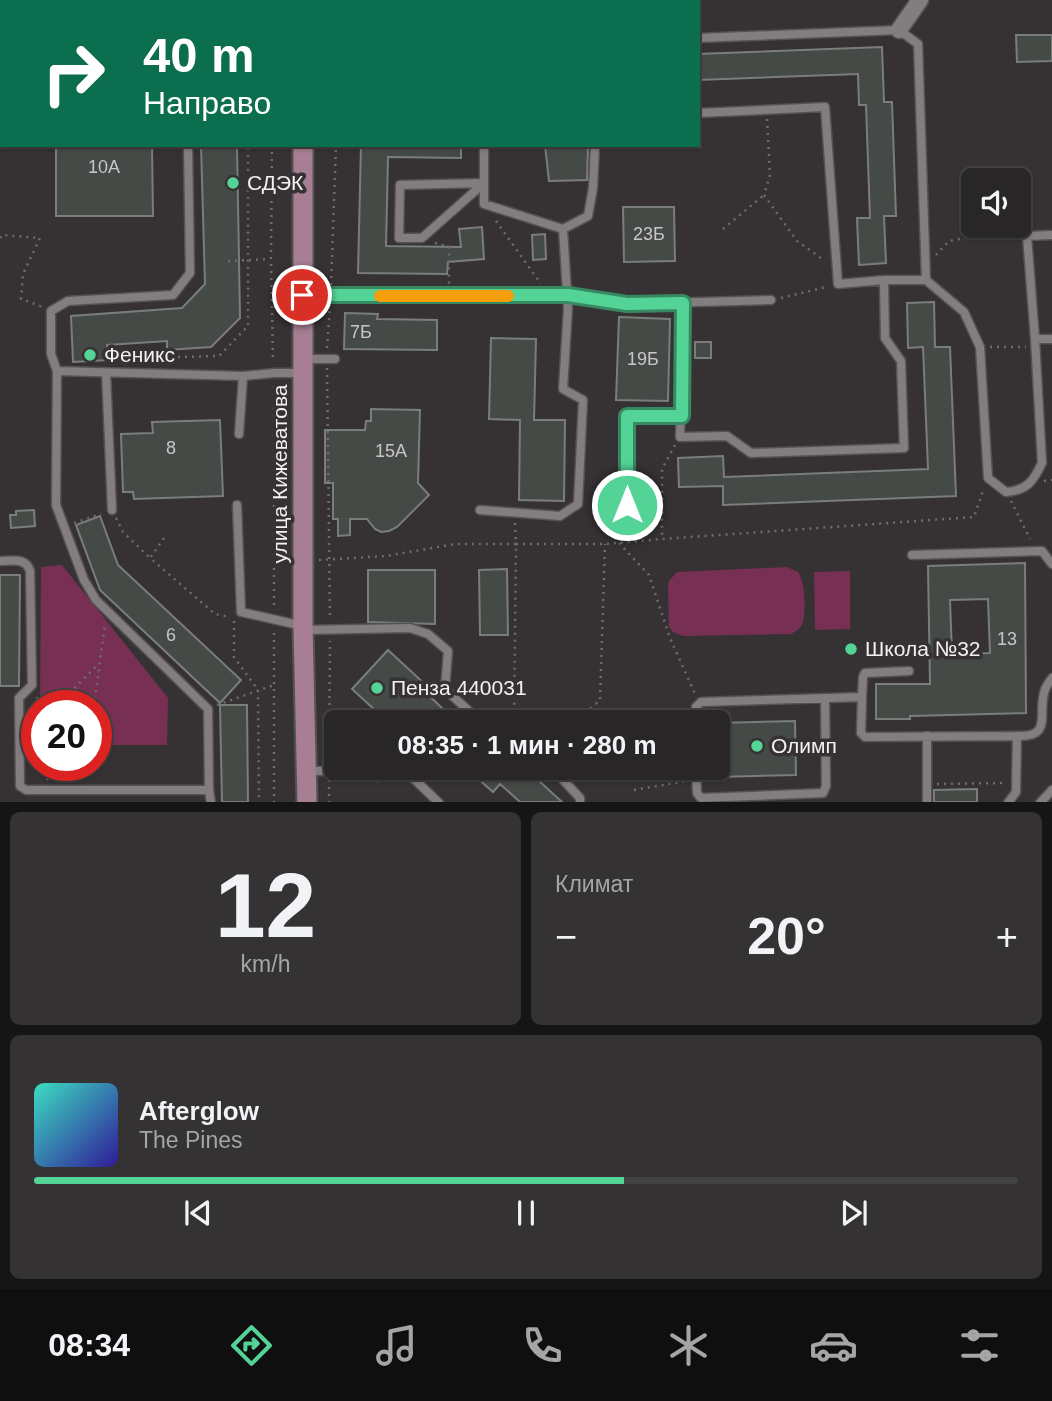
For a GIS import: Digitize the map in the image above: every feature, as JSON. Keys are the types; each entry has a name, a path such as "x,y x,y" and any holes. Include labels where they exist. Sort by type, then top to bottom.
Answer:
{"main road":[{"name":"улица Кижеватова","path":"303,147 303,628 307,802"}],"street":[{"path":"899,30 920,0"}],"lane":[{"path":"700,37 899,30 918,44 926,280"},
{"path":"700,113 825,107 838,284 926,280 964,312 980,347 988,478 1006,492 1022,490 1034,481 1042,463 1027,238"},
{"path":"188,147 190,273 173,295 68,301 51,311 51,354 57,371 56,505 84,580 96,600 208,709 211,802"},
{"path":"484,147 484,204 564,229 588,216 593,188 595,147"},
{"path":"484,183 422,238 399,238 400,185 484,183"},
{"path":"480,510 560,516 578,504 583,400 563,389 568,295 564,229"},
{"path":"1031,236 1052,235"},
{"path":"683,303 680,437 727,436 751,453 904,448 901,361 885,338 884,280"},
{"path":"302,295 568,295 627,304 771,300"},
{"path":"1035,343 1052,339"},
{"path":"57,371 243,376 274,373 331,359"},
{"path":"106,373 112,510"},
{"path":"239,434 243,376"},
{"path":"627,505 627,416 682,416"},
{"path":"237,505 241,612 303,628 410,628 428,634 448,650 445,689 468,710"},
{"path":"912,555 1042,551 1052,564"},
{"path":"0,561 21,561 29,566 30,571 32,685 19,698 19,783 22,789 209,790"},
{"path":"909,671 865,673 862,697 864,736 1030,737 1041,730 1044,691 1052,678"},
{"path":"696,710 698,703 862,697"},
{"path":"696,780 696,793 701,798 823,793 827,786 825,698"},
{"path":"927,736 927,802"},
{"path":"1009,802 1016,792 1017,736"},
{"path":"306,771 324,772"},
{"path":"415,780 438,802"},
{"path":"563,780 580,798 580,802"}],"path":[{"path":"723,229 764,195 770,175 766,110"},
{"path":"141,373 141,358 219,356 248,326 248,147"},
{"path":"271,147 274,802"},
{"path":"329,710 331,246 336,147"},
{"path":"764,195 797,241 836,269"},
{"path":"484,204 549,295"},
{"path":"0,238 2,235 40,238 23,274 21,299 51,311"},
{"path":"926,280 934,257 949,241 964,238"},
{"path":"444,246 449,247 449,274"},
{"path":"228,261 271,259"},
{"path":"771,300 838,284"},
{"path":"980,347 1035,343"},
{"path":"662,539 662,468 680,437"},
{"path":"303,562 386,556 455,544 605,544 974,517 988,478"},
{"path":"1006,492 1031,542"},
{"path":"64,526 112,510 123,532 150,558 215,614 234,617 234,657 258,690 259,802"},
{"path":"515,512 515,710"},
{"path":"150,558 164,537"},
{"path":"619,542 649,575 670,638 698,703"},
{"path":"589,710 600,700 605,544"},
{"path":"96,690 106,611"},
{"path":"73,690 100,662"},
{"path":"208,709 274,684"},
{"path":"329,780 329,802"},
{"path":"634,790 696,780"},
{"path":"927,784 1016,783"}],"shaded area":[{"path":"62,565 168,698 167,745 112,745 112,690 40,690 41,567"},
{"path":"787,567 798,572 804,596 803,622 791,634 683,636 669,627 668,587 669,581 677,572"},
{"path":"850,571 850,629 815,630 814,572"}],"building":[{"path":"1016,35 1052,35 1052,61 1017,62"},
{"path":"882,47 884,102 892,102 896,216 884,216 886,263 859,265 857,218 870,218 866,105 859,105 858,74 700,80 700,54"},
{"path":"56,147 152,147 153,216 56,216"},
{"path":"201,147 237,147 240,318 211,347 167,350 167,341 107,345 108,360 73,362 71,316 182,308 205,284"},
{"path":"361,147 461,147 461,158 388,157 386,246 461,247 459,229 482,227 484,259 448,262 447,274 358,273"},
{"path":"545,147 588,147 587,180 549,181"},
{"path":"623,207 674,207 675,261 624,262"},
{"path":"545,234 546,259 533,260 532,235"},
{"path":"934,302 935,347 950,347 956,496 723,505 723,486 679,487 678,458 723,456 724,477 928,469 923,347 908,348 907,303"},
{"path":"345,313 378,314 377,319 437,320 437,350 344,349"},
{"path":"619,317 670,319 668,401 616,400"},
{"path":"491,338 536,339 534,420 565,420 564,501 519,500 520,420 489,419"},
{"path":"695,342 711,342 711,358 695,358"},
{"path":"371,409 420,410 418,483 429,495 397,527 389,531 381,532 375,529 367,519 350,519 350,535 338,536 338,519 333,519 333,483 325,483 325,430 365,430 366,421 371,421"},
{"path":"220,420 223,496 134,499 133,492 123,492 121,434 153,433 152,422"},
{"path":"34,510 35,526 11,528 10,515 16,515 16,511"},
{"path":"100,516 118,565 241,680 220,703 100,590 76,525"},
{"path":"1025,563 1026,713 876,719 876,684 930,684 928,566","holes":["988,599 990,653 952,654 950,600"]},
{"path":"507,569 508,635 480,635 479,570"},
{"path":"368,570 435,570 435,624 368,622"},
{"path":"0,575 20,575 19,686 0,686"},
{"path":"388,650 428,687 424,691 444,710 375,710 352,689"},
{"path":"220,705 247,705 248,802 222,802"},
{"name":"Олимп","path":"795,721 796,775 730,777 730,723"},
{"path":"480,780 538,780 562,802 520,802 500,784 493,792"},
{"path":"977,789 977,802 934,802 934,790"}],"slow traffic":[{"path":"380,296 508,296"}],"place":[{"name":"СДЭК","path":"233,183"},
{"name":"Феникс","path":"90,355"},
{"name":"Школа №32","path":"851,649"},
{"name":"Пенза 440031","path":"377,688"},
{"name":"Олимп","path":"757,746"}],"route":[{"path":"302,295 568,295 627,304 683,303 682,416 627,416 627,505"}]}
